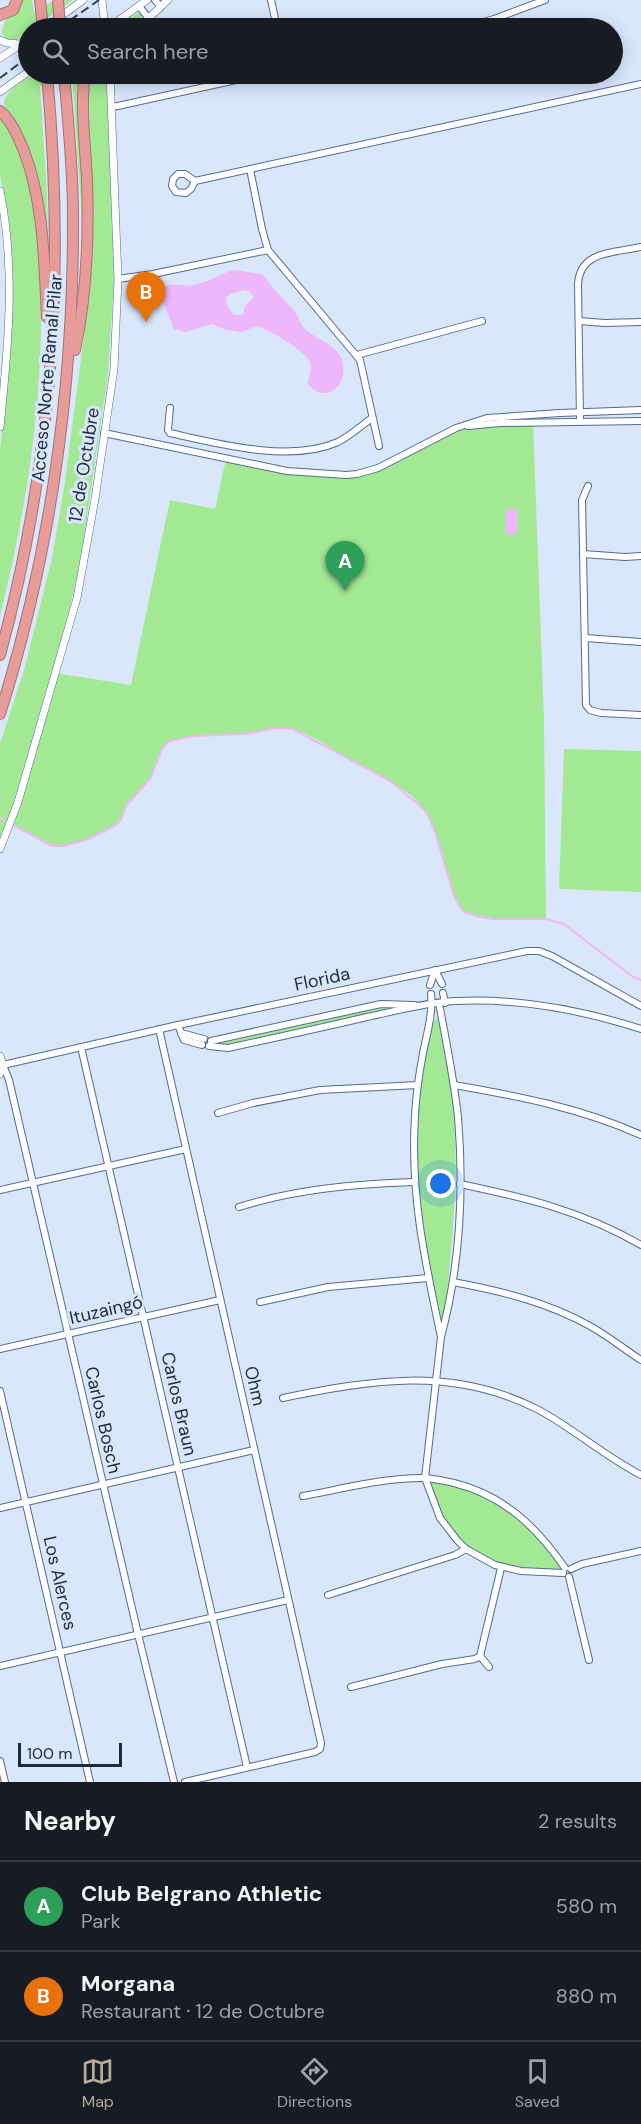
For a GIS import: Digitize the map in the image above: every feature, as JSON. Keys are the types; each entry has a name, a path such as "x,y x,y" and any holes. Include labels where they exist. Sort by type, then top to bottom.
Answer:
{"highway":[{"path":"0,15 13,10 17,0"},
{"path":"58,0 59,18"},
{"path":"40,3 42,18"},
{"name":"Acceso Norte Ramal Pilar","path":"0,655 30,525 51,371 56,238 55,178 47,84"},
{"name":"Acceso Norte Ramal Pilar","path":"0,714 23,637 45,539 58,459 66,388 73,212 65,84"},
{"path":"66,388 81,322 88,261 84,84"},
{"path":"0,111 14,128 20,142 31,170 39,203 51,371"}],"street":[{"path":"58,18 83,0"},
{"path":"102,0 105,18"},
{"path":"122,18 147,0"},
{"path":"155,0 161,7"},
{"path":"139,6 149,18 168,0"},
{"path":"271,0 275,18"},
{"path":"499,18 545,0"},
{"path":"0,40 8,43 18,42"},
{"path":"0,58 18,47"},
{"path":"0,92 18,79"},
{"name":"12 de Octubre","path":"0,849 18,802 77,598 114,369 118,279 111,84"},
{"path":"113,108 220,84"},
{"path":"195,181 641,84"},
{"path":"250,169 268,250 357,355 363,367 379,446"},
{"path":"0,191 7,235 9,290 0,427"},
{"path":"580,420 579,272 584,263 599,255 641,247"},
{"path":"118,279 268,250"},
{"path":"357,355 482,321"},
{"path":"579,321 641,322"},
{"path":"170,408 168,430 170,434 266,451 297,451 327,446 340,441 372,418"},
{"path":"104,433 287,471 346,475 363,473 394,461 456,428 477,420 498,416 641,410"},
{"path":"456,428 488,423 641,421"},
{"path":"588,486 582,500 588,709 601,713 641,716"},
{"path":"583,554 641,556"},
{"path":"585,638 641,642"},
{"name":"Florida","path":"2,1066 159,1029 514,953 539,951 552,956 641,1006"},
{"path":"435,970 442,984"},
{"path":"430,985 435,970"},
{"path":"441,1337 419,1226 414,1182 414,1132 418,1085 436,1004 443,993"},
{"path":"431,994 436,1004 454,1085 459,1137 460,1184 458,1241 453,1282 441,1337 425,1478 440,1518 466,1549 501,1568 521,1571 566,1570 582,1564 641,1551"},
{"path":"207,1043 381,1004 488,1002 534,1005 606,1018 641,1029"},
{"path":"178,1025 184,1040 207,1043 222,1048 436,1004"},
{"name":"Ohm","path":"159,1029 321,1743 320,1749 315,1752 247,1767"},
{"path":"220,1040 222,1048"},
{"name":"Carlos Braun","path":"81,1047 247,1767"},
{"path":"0,1056 2,1066 0,1074"},
{"name":"Carlos Bosch","path":"2,1066 9,1080 174,1782"},
{"path":"218,1113 311,1091 418,1085"},
{"path":"454,1085 560,1106 641,1135"},
{"path":"0,1190 186,1149"},
{"path":"239,1207 279,1196 324,1188 414,1182"},
{"path":"460,1184 520,1196 565,1209 641,1245"},
{"path":"260,1302 328,1287 428,1278"},
{"path":"453,1282 503,1292 545,1305 589,1326 641,1360"},
{"name":"Ituzaingó","path":"0,1349 220,1299"},
{"path":"283,1398 372,1383 436,1380 484,1389 529,1406 641,1475"},
{"name":"Los Alerces","path":"0,1391 90,1782"},
{"path":"0,1508 254,1450"},
{"path":"303,1496 361,1485 425,1478 469,1487 499,1501 529,1523 566,1570 572,1573 570,1577 589,1660"},
{"path":"328,1595 455,1555 466,1549"},
{"path":"351,1686 480,1656 501,1568"},
{"path":"0,1666 288,1600"},
{"path":"480,1656 489,1667"},
{"path":"0,1761 5,1782"},
{"path":"185,1782 247,1767"}],"green space":[{"path":"21,0 32,0 34,13 54,0 73,0 47,18 18,18 18,39 7,40 2,33 4,23"},
{"path":"138,13 141,14 142,18 131,18"},
{"path":"20,84 43,84 40,86 47,192 48,261 42,204 4,104 11,90"},
{"path":"73,84 82,84 83,235"},
{"path":"89,84 106,84 110,129 114,280 108,375 79,571 58,653 14,802 0,839 0,744 24,670 52,558 64,488 89,298 92,238"},
{"path":"0,119 4,120 9,127 17,144 34,196 41,329 39,377 29,474 0,616 0,449 7,390 12,274 8,215 0,175"},
{"path":"533,422 544,718 546,919 493,919 473,916 465,912 454,895 431,824 421,805 394,784 316,739 293,729 277,728 245,734 194,736 169,741 162,749 150,779 126,806 121,820 89,839 63,846 52,846 10,824 55,673 131,685 170,500 215,509 226,459 287,471 363,473 456,428"},
{"path":"564,749 641,751 641,892 559,889"},
{"path":"387,1007 388,1010 225,1047 222,1044 224,1042"},
{"path":"437,1017 450,1079 455,1143 452,1240 447,1297 441,1321 434,1299 424,1244 417,1150 421,1086 433,1023"},
{"path":"435,1480 474,1492 508,1512 538,1537 563,1569 562,1571 514,1566 478,1554 451,1528 430,1484"}],"shaded area":[{"path":"229,271 261,274 296,313 305,329 338,353 341,358 343,375 336,389 323,393 308,384 311,365 303,353 257,326 241,332 226,330 212,324 185,332 174,329 163,302 154,296 157,292 168,285 198,284","holes":["245,290 251,292 253,298 245,306 243,315 234,315 228,308 226,298 230,294"]},
{"path":"506,509 517,509 517,534 505,534"}],"waterway":[{"path":"0,818 52,846 63,846 89,839 121,820 126,806 150,779 162,749 169,741 194,736 245,734 277,728 293,729 390,781 427,813 454,896 466,913 493,919 546,919 564,924 633,977 641,980"}],"railway":[{"path":"73,18 99,0"},
{"path":"0,78 18,64"}],"place":[{"name":"Morgana","path":"146,322"},
{"name":"Club Belgrano Athletic","path":"345,591"}]}
